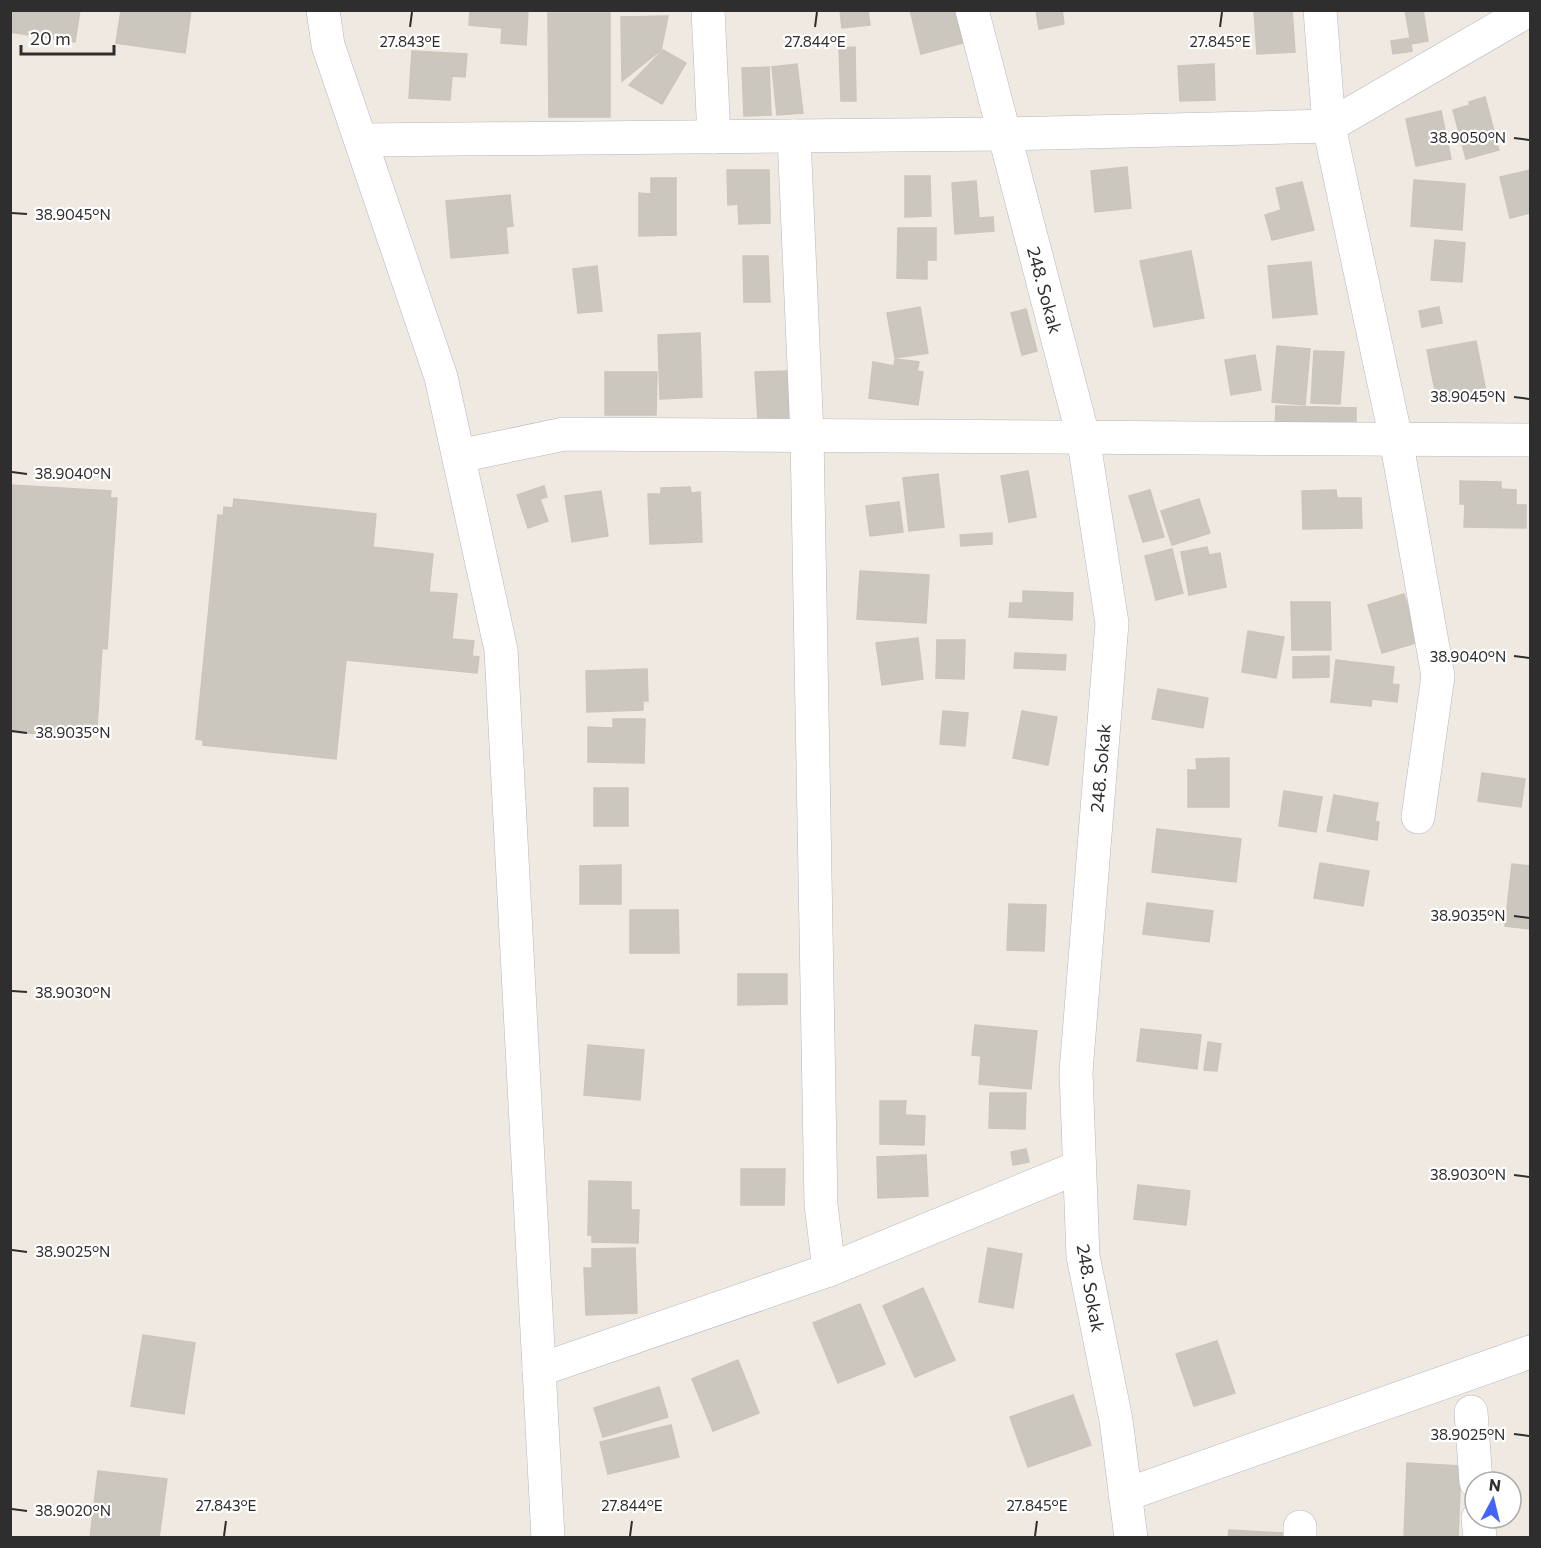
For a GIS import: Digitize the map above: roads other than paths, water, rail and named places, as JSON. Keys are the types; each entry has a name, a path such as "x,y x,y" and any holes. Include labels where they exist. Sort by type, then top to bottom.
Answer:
{"street":[{"path":"323,10 328,45 441,377 501,650 548,1538"},
{"path":"708,10 714,136"},
{"name":"248. Sokak","path":"972,10 1083,436 1112,622 1076,1072 1083,1256 1116,1420 1131,1538"},
{"path":"1320,10 1329,126 1396,439 1438,676 1418,817"},
{"path":"361,140 1005,134 1329,126 1529,10"},
{"path":"794,136 807,435 822,1205 829,1270"},
{"path":"459,456 564,434 1530,440"},
{"path":"539,1370 829,1270 1079,1167"},
{"path":"1125,1495 1530,1352"},
{"path":"1471,1412 1475,1470"}]}
